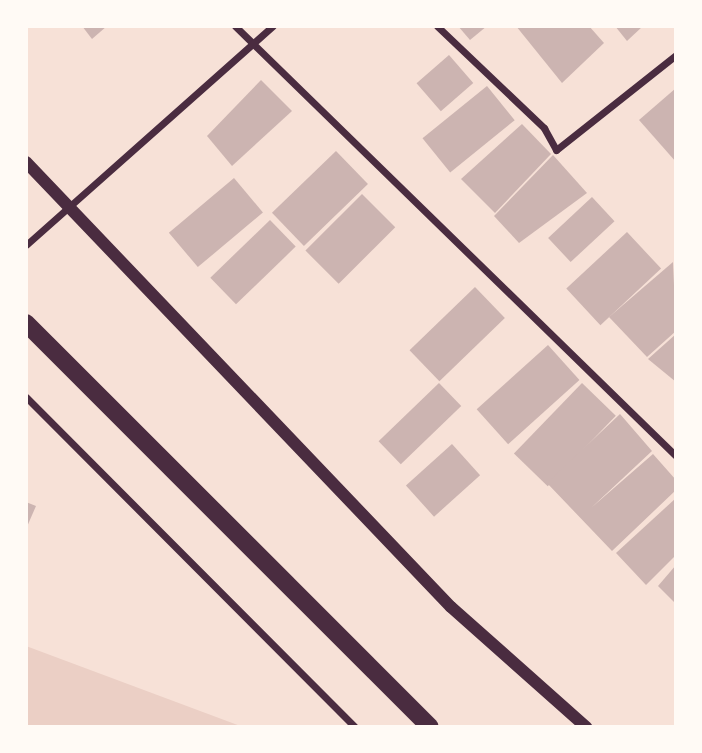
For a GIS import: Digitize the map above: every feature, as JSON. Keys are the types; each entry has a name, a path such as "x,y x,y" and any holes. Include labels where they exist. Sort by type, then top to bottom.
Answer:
{"main road":[{"path":"26,323 430,727"}],"street":[{"path":"235,26 676,457"},
{"path":"26,246 273,26"},
{"path":"437,26 544,128 556,150 676,55"},
{"path":"26,162 451,607 586,727"},
{"path":"26,397 355,727"}],"shaded area":[{"path":"26,646 243,727 26,727"}],"building":[{"path":"82,26 107,26 92,39"},
{"path":"458,26 487,26 470,40"},
{"path":"516,26 589,26 604,43 562,83"},
{"path":"615,26 643,26 627,41"},
{"path":"449,55 473,83 441,111 417,83"},
{"path":"261,80 292,111 232,166 207,136"},
{"path":"487,86 515,120 450,172 422,138"},
{"path":"676,88 676,162 639,120"},
{"path":"522,124 551,154 495,213 461,179"},
{"path":"336,151 368,184 304,246 272,213"},
{"path":"553,155 587,193 519,243 494,216"},
{"path":"234,178 263,212 198,267 169,233"},
{"path":"362,194 395,227 339,284 305,251"},
{"path":"592,197 615,221 571,262 548,238"},
{"path":"270,220 296,247 236,304 210,278"},
{"path":"627,232 661,269 600,325 566,289"},
{"path":"673,262 676,331 647,357 609,317"},
{"path":"475,287 505,318 439,381 410,350"},
{"path":"676,334 676,382 648,359"},
{"path":"548,345 579,380 508,444 477,409"},
{"path":"439,383 461,406 401,464 379,441"},
{"path":"582,383 616,416 548,486 514,453"},
{"path":"620,414 652,451 591,508 653,454 676,480 676,490 612,551 547,483"},
{"path":"452,444 480,475 434,517 406,485"},
{"path":"676,498 676,555 646,585 616,553"},
{"path":"26,502 36,506 26,529"},
{"path":"676,565 676,604 658,586"}]}
